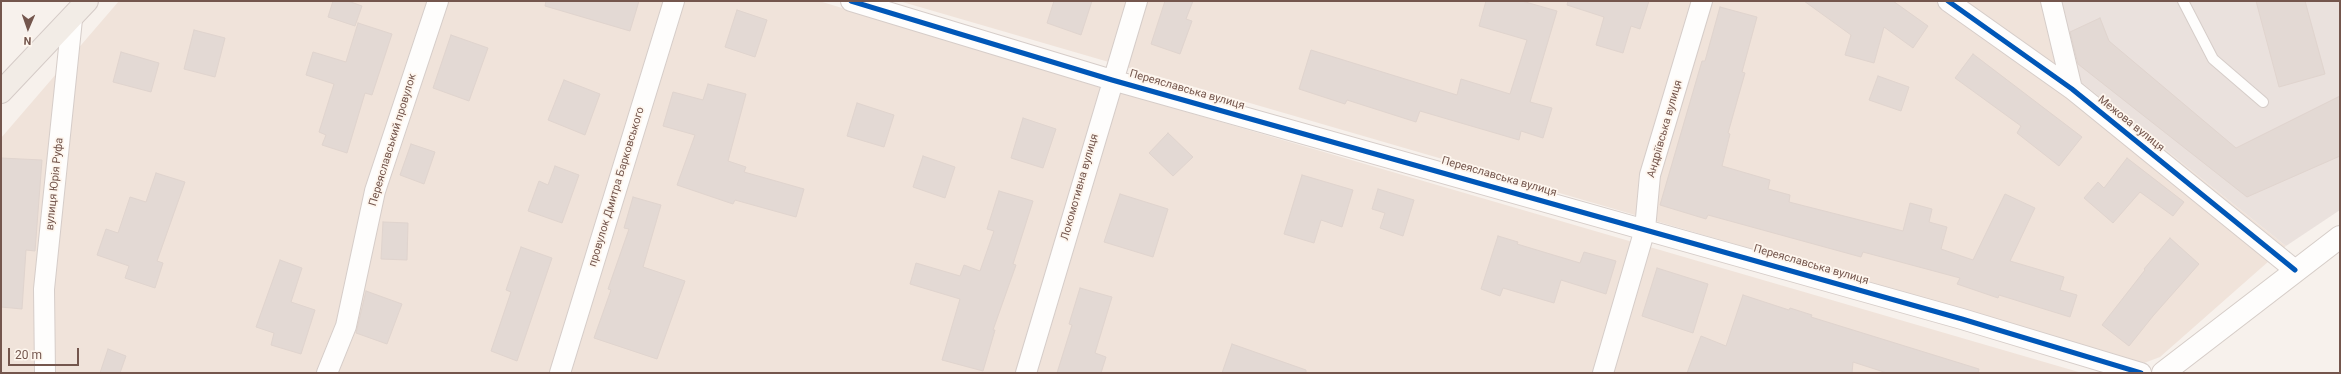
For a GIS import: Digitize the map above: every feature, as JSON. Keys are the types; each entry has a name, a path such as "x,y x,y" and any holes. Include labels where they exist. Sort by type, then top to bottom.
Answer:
{"main road":[{"path":"1,92 72,19 87,1"}],"street":[{"name":"Переяславський провулок","path":"327,373 346,326 374,191 438,1"},
{"name":"провулок Дмитра Барковського","path":"560,373 674,1"},
{"name":"Переяславська вулиця","path":"851,1 1112,80 1962,319 2142,373"},
{"name":"Локомотивна вулиця","path":"1026,373 1112,80 1137,1"},
{"name":"Андріївська вулиця","path":"1603,373 1645,229 1650,175 1702,1"},
{"name":"Межова вулиця","path":"1948,1 2072,89 2295,270"},
{"path":"2052,1 2072,89"},
{"name":"вулиця Юрія Руфа","path":"45,373 44,290 72,19"},
{"path":"2162,373 2340,237"}],"lane":[{"path":"2183,1 2213,59 2262,102"}],"shaded area":[{"path":"119,1 819,1 1149,101 2082,373 1,373 1,138"},
{"path":"899,1 2058,1 2077,79 2286,246 2160,357 2144,363"},
{"path":"2058,1 2340,1 2340,210 2286,246 2077,79"}],"building":[{"path":"333,1 348,1 362,6 355,26 328,17"},
{"path":"546,1 639,1 630,31 545,6"},
{"path":"1054,1 1092,1 1081,35 1047,23"},
{"path":"1165,1 1193,1 1186,19 1192,21 1180,54 1151,44"},
{"path":"1486,1 1522,1 1557,11 1530,102 1552,108 1543,138 1521,131 1519,140 1420,111 1416,122 1347,100 1345,104 1299,89 1311,50 1457,95 1461,79 1510,94 1527,40 1479,26"},
{"path":"1568,1 1649,1 1640,29 1631,26 1623,53 1596,45 1604,17 1567,5"},
{"path":"1804,1 1893,1 1928,26 1913,48 1884,27 1874,63 1845,55 1851,35"},
{"path":"2256,1 2305,1 2325,74 2279,87"},
{"path":"1720,7 1757,17 1742,72 1745,73 1728,133 1730,134 1722,166 1770,180 1768,189 1790,195 1789,202 1903,231 1910,203 1932,209 1929,222 1947,227 1941,249 1973,260 2005,194 2035,208 2010,261 2064,277 2060,290 2077,295 2070,317 1999,295 1998,298 1957,284 1960,278 1863,252 1861,257 1708,215 1706,219 1660,205 1702,61 1705,61"},
{"path":"737,10 767,20 755,57 725,47"},
{"path":"2100,18 2109,41 2236,148 2340,96 2340,156 2247,197 2078,64 2070,32"},
{"path":"358,23 392,34 372,95 365,93 347,153 322,145 326,135 319,132 334,84 306,75 313,52 346,62"},
{"path":"194,30 225,38 215,77 184,69"},
{"path":"451,35 488,48 469,101 433,88"},
{"path":"121,52 159,63 151,92 113,82"},
{"path":"1973,54 2082,137 2059,166 2017,133 2021,126 1955,78"},
{"path":"1878,76 1909,87 1901,111 1869,100"},
{"path":"564,80 600,94 585,135 548,120"},
{"path":"708,84 746,94 728,161 746,167 744,172 804,189 796,217 735,200 733,204 677,185 695,135 663,126 673,92 703,100"},
{"path":"857,103 894,115 884,147 847,136"},
{"path":"1023,118 1056,129 1043,168 1011,158"},
{"path":"1168,133 1193,157 1173,176 1149,153"},
{"path":"411,144 435,152 424,184 400,175"},
{"path":"923,156 955,167 945,198 913,187"},
{"path":"1,158 42,160 35,251 26,250 22,309 1,307"},
{"path":"2127,158 2184,202 2173,216 2140,192 2113,223 2084,198 2098,182 2104,188"},
{"path":"555,166 579,175 562,223 528,211 539,181 548,185"},
{"path":"156,173 185,182 157,261 163,263 155,288 125,278 129,266 97,255 106,229 118,233 130,197 146,202"},
{"path":"1302,175 1353,190 1342,227 1321,220 1314,243 1284,234"},
{"path":"1378,189 1414,200 1403,236 1380,228 1385,213 1372,209"},
{"path":"999,191 1033,201 1013,264 1016,265 993,330 995,330 983,371 942,360 960,299 910,284 916,263 960,276 964,265 980,271 994,231 987,229"},
{"path":"1120,194 1168,209 1153,257 1104,242"},
{"path":"633,197 661,205 643,267 685,281 657,359 594,338 611,290 608,289 629,229 624,228"},
{"path":"383,222 408,223 407,260 381,259"},
{"path":"1498,236 1518,242 1517,244 1580,263 1584,252 1616,261 1606,294 1561,280 1554,303 1503,288 1500,296 1481,289"},
{"path":"2170,238 2199,264 2153,316 2129,346 2102,325 2145,270 2144,269"},
{"path":"521,247 552,258 517,361 491,351 511,292 506,290"},
{"path":"280,260 302,268 291,302 315,310 301,354 271,345 274,333 256,327"},
{"path":"1657,268 1708,284 1693,333 1642,316"},
{"path":"1080,288 1112,297 1095,353 1106,357 1101,373 1057,373 1072,325 1069,324"},
{"path":"366,291 402,304 387,344 356,333"},
{"path":"1743,295 1789,310 1790,308 1812,315 1811,317 1979,369 1978,373 1887,373 1853,362 1852,373 1687,373 1701,336 1726,346"},
{"path":"1232,344 1306,370 1306,373 1222,373"},
{"path":"108,349 126,356 120,373 100,373"}],"cycle path":[{"path":"851,1 1112,80 1962,319 2141,373"},
{"path":"1948,1 2072,89 2295,270"}]}
